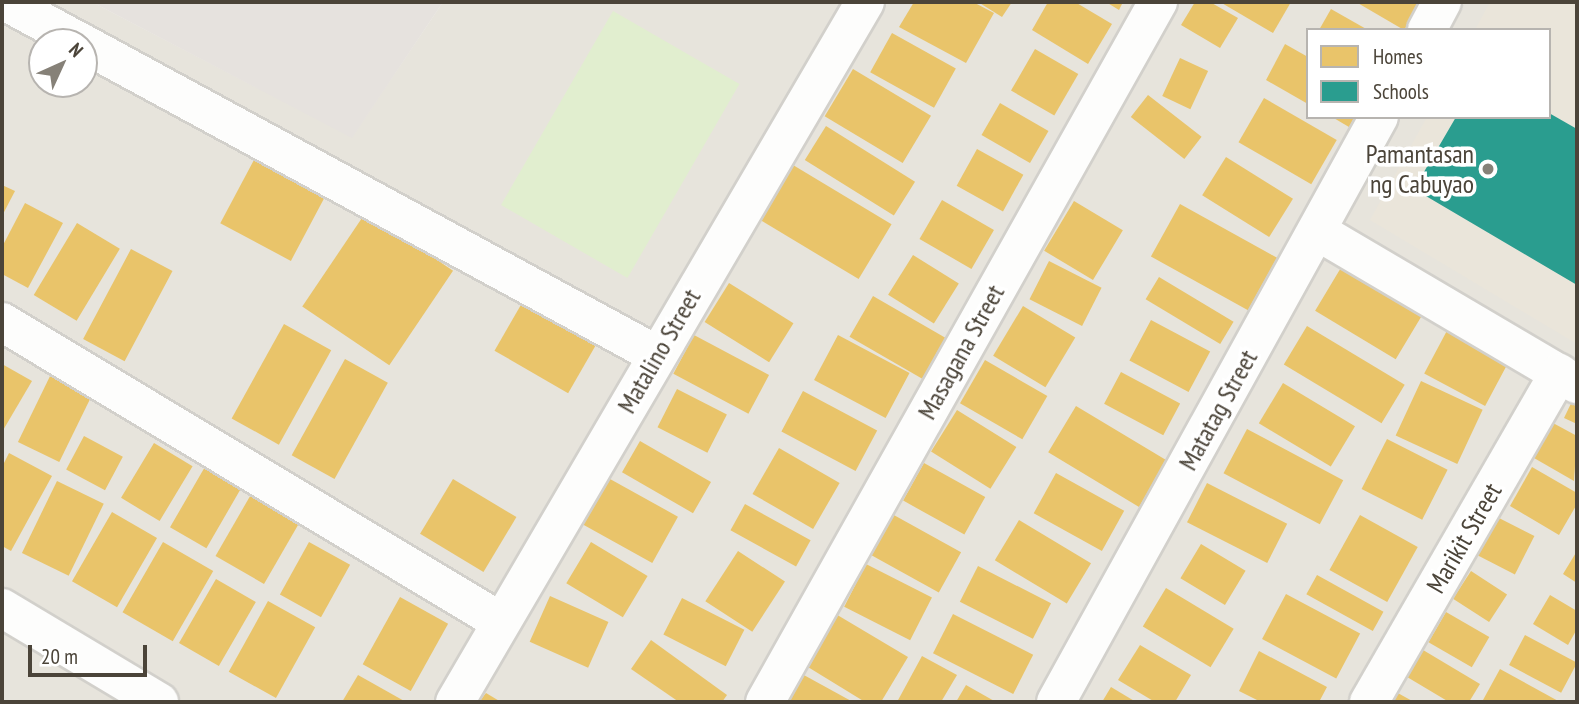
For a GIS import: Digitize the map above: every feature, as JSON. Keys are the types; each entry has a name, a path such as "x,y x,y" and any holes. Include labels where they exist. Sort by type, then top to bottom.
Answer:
{"street":[{"path":"6,2 54,28"},
{"name":"Matalino Street","path":"455,702 864,2"},
{"name":"Masagana Street","path":"765,702 1158,2"},
{"path":"1428,28 1443,2"},
{"path":"98,52 657,355"},
{"name":"Matatag Street","path":"1056,702 1378,119"},
{"path":"1317,231 1568,378"},
{"path":"2,322 501,622"},
{"name":"Marikit Street","path":"1369,702 1568,378"},
{"path":"2,608 159,702"}],"shaded area":[{"path":"2,2 92,2 352,137 443,2 1577,2 1577,702 2,702"},
{"path":"92,2 443,2 352,138"},
{"name":"Pamantasan ng Cabuyao","path":"1490,2 1577,2 1577,344 1370,220 1426,119 1551,119 1551,28 1476,28"}],"green space":[{"path":"613,11 739,84 627,278 501,205"}],"building: Homes":[{"path":"914,2 973,2 994,13 966,63 899,27"},
{"path":"978,2 1012,2 1002,17"},
{"path":"1048,2 1075,2 1112,24 1088,64 1032,30"},
{"path":"1106,2 1123,2 1119,10"},
{"path":"1195,2 1210,2 1238,18 1220,48 1181,25"},
{"path":"1220,2 1291,2 1273,33"},
{"path":"1356,2 1421,4 1405,28 1401,28"},
{"path":"1331,9 1364,28 1320,28"},
{"path":"892,33 956,68 934,108 870,72"},
{"path":"1285,44 1306,56 1306,103 1266,80"},
{"path":"1035,49 1078,74 1054,116 1011,91"},
{"path":"1180,58 1208,71 1190,109 1162,96"},
{"path":"853,69 931,116 903,163 825,116"},
{"path":"1148,95 1202,137 1184,159 1131,117"},
{"path":"1264,98 1337,140 1311,184 1238,142"},
{"path":"1000,103 1048,131 1030,163 982,135"},
{"path":"1335,119 1354,119 1349,127"},
{"path":"826,126 915,182 894,216 805,160"},
{"path":"977,149 1023,175 1003,211 957,186"},
{"path":"1226,157 1293,199 1269,237 1202,195"},
{"path":"255,158 326,196 291,261 220,223"},
{"path":"793,165 892,224 859,279 760,220"},
{"path":"2,185 15,191 2,216"},
{"path":"942,200 994,230 971,269 920,239"},
{"path":"1074,201 1123,230 1093,280 1044,251"},
{"path":"25,203 63,223 28,288 2,274 2,247"},
{"path":"1180,204 1277,258 1248,310 1151,256"},
{"path":"366,212 453,271 389,365 302,307"},
{"path":"77,223 120,249 77,321 34,295"},
{"path":"131,249 172,271 125,361 83,339"},
{"path":"913,255 959,284 934,323 888,295"},
{"path":"1049,261 1102,288 1082,326 1029,299"},
{"path":"1345,261 1426,309 1396,359 1315,311"},
{"path":"1159,277 1234,322 1220,344 1146,299"},
{"path":"729,283 793,323 769,362 705,322"},
{"path":"873,296 947,338 923,379 850,337"},
{"path":"522,303 596,346 568,393 494,351"},
{"path":"1023,306 1075,337 1045,387 993,356"},
{"path":"1151,320 1210,351 1189,392 1129,361"},
{"path":"284,324 331,350 279,445 232,418"},
{"path":"1450,325 1511,357 1485,406 1424,374"},
{"path":"1307,326 1405,385 1382,423 1284,365"},
{"path":"694,335 769,375 748,414 673,374"},
{"path":"838,335 910,373 886,418 814,380"},
{"path":"345,359 388,383 335,479 292,455"},
{"path":"985,360 1047,396 1022,439 960,403"},
{"path":"2,364 32,381 2,432"},
{"path":"53,370 94,390 59,462 18,442"},
{"path":"1121,372 1180,403 1163,435 1104,404"},
{"path":"1421,381 1483,410 1457,464 1396,435"},
{"path":"1283,383 1355,426 1331,467 1259,423"},
{"path":"677,389 727,414 707,453 657,427"},
{"path":"803,391 877,430 856,471 781,432"},
{"path":"1577,391 1577,424 1564,418"},
{"path":"1076,406 1167,461 1139,507 1048,452"},
{"path":"957,410 1016,447 990,489 931,452"},
{"path":"1553,423 1577,436 1574,481 1534,458"},
{"path":"1247,429 1343,480 1320,524 1224,473"},
{"path":"84,436 123,457 105,490 66,470"},
{"path":"1387,439 1448,470 1422,520 1362,489"},
{"path":"640,441 711,482 693,513 622,472"},
{"path":"154,443 193,466 160,521 121,498"},
{"path":"779,448 840,483 813,529 752,494"},
{"path":"9,453 52,476 11,551 2,546 2,467"},
{"path":"924,463 985,497 964,535 903,501"},
{"path":"206,465 242,486 206,548 170,527"},
{"path":"1532,467 1577,493 1577,504 1559,535 1510,506"},
{"path":"1056,473 1124,511 1102,551 1034,513"},
{"path":"601,474 678,517 652,563 575,520"},
{"path":"453,479 516,517 483,572 420,534"},
{"path":"57,481 104,504 69,576 22,553"},
{"path":"1207,483 1287,524 1267,563 1187,522"},
{"path":"253,491 301,519 264,584 216,556"},
{"path":"745,504 811,540 796,567 730,530"},
{"path":"112,512 157,538 117,607 72,581"},
{"path":"892,514 961,552 939,593 870,554"},
{"path":"1360,515 1418,547 1387,602 1329,570"},
{"path":"1497,517 1534,536 1515,574 1477,555"},
{"path":"1019,520 1091,563 1067,604 995,560"},
{"path":"163,542 213,571 173,641 122,612"},
{"path":"309,542 350,565 321,617 280,594"},
{"path":"591,542 648,576 623,617 566,583"},
{"path":"1201,544 1246,571 1225,605 1180,578"},
{"path":"738,551 785,581 752,632 705,601"},
{"path":"1577,551 1577,583 1563,574"},
{"path":"866,564 932,598 910,640 844,607"},
{"path":"978,566 1051,603 1033,639 960,602"},
{"path":"1471,571 1507,594 1489,622 1453,599"},
{"path":"1317,575 1383,612 1373,631 1306,594"},
{"path":"216,579 256,602 219,666 179,643"},
{"path":"1166,588 1234,629 1211,667 1143,627"},
{"path":"1286,594 1360,633 1336,678 1262,639"},
{"path":"1550,595 1577,611 1577,629 1568,645 1533,624"},
{"path":"550,596 608,622 588,668 530,642"},
{"path":"400,597 448,624 411,691 363,664"},
{"path":"682,598 744,630 726,666 663,635"},
{"path":"268,601 315,627 276,698 229,672"},
{"path":"1446,612 1489,637 1472,667 1428,642"},
{"path":"834,613 908,657 881,702 865,702 803,664"},
{"path":"953,614 1033,655 1013,694 933,653"},
{"path":"1525,635 1577,663 1561,693 1509,665"},
{"path":"651,640 727,695 722,702 679,702 631,669"},
{"path":"1413,644 1480,684 1469,702 1449,702 1397,671"},
{"path":"1140,645 1191,675 1175,702 1155,702 1118,680"},
{"path":"1259,651 1327,687 1319,702 1261,702 1239,691"},
{"path":"922,656 957,675 941,702 897,702"},
{"path":"1500,669 1560,702 1483,700"},
{"path":"802,674 853,702 787,702"},
{"path":"358,675 406,702 342,702"},
{"path":"966,685 996,702 956,702"},
{"path":"1111,687 1136,702 1102,702"},
{"path":"1387,687 1414,702 1378,702"},
{"path":"486,693 501,702 479,702"}],"building: Schools":[{"path":"1551,114 1577,129 1577,285 1414,189 1455,119 1551,119"}],"place":[{"name":"Pamantasan ng Cabuyao","path":"1488,169"}]}
